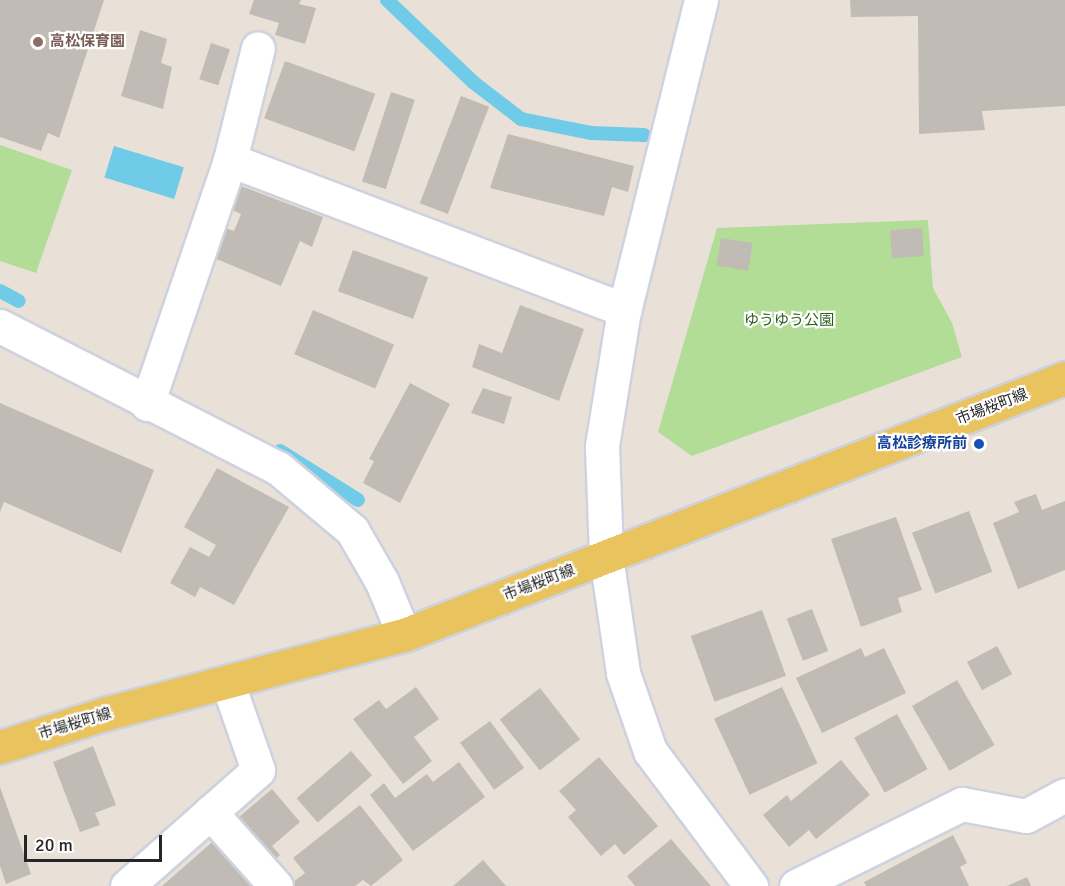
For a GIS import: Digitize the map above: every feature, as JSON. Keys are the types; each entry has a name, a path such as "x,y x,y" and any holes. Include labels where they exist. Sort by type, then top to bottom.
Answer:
{"main road":[{"name":"市場桜町線","path":"0,747 104,714 228,684 404,635 1065,378"}],"street":[{"path":"701,0 624,310 602,446 606,556 623,673 650,751 751,886"},
{"path":"147,404 230,160 258,48"},
{"path":"230,160 624,310"},
{"path":"0,326 147,404 278,468 352,530 382,582 404,635"},
{"path":"127,886 258,771 228,684"},
{"path":"796,886 962,804 1026,816 1065,795"},
{"path":"210,812 276,886"}],"green space":[{"path":"0,145 72,170 36,273 0,261"},
{"name":"ゆうゆう公園","path":"928,220 933,288 952,323 962,357 692,456 658,432 717,228"}],"water":[{"path":"114,146 184,167 174,199 104,178"}],"building":[{"path":"0,0 104,0 59,138 48,133 41,151 0,137"},
{"path":"254,0 301,0 299,4 316,8 305,44 275,35 279,23 249,14"},
{"path":"850,0 1065,0 1065,106 982,111 985,130 919,134 918,16 851,17"},
{"path":"140,30 167,39 161,63 172,67 163,109 121,96"},
{"path":"211,43 230,49 218,85 199,79"},
{"path":"285,61 375,94 354,151 264,118"},
{"path":"391,92 415,100 386,189 362,181"},
{"path":"461,96 489,107 448,214 420,203"},
{"path":"508,134 634,166 628,192 612,187 604,216 490,188"},
{"path":"241,186 323,217 312,247 300,241 281,286 214,258 225,228 234,231 241,214 230,209"},
{"path":"922,228 924,256 892,258 890,230"},
{"path":"721,238 753,243 748,271 717,266"},
{"path":"353,250 428,277 413,319 338,291"},
{"path":"520,305 584,329 559,401 472,367 479,344 502,353"},
{"path":"313,310 394,344 375,389 294,354"},
{"path":"410,383 450,404 400,503 363,483 374,461 369,459"},
{"path":"483,388 512,397 504,424 471,413"},
{"path":"0,403 154,470 121,553 4,502 0,512"},
{"path":"217,468 289,507 234,605 200,587 195,597 170,583 190,547 209,557 216,545 184,527"},
{"path":"1036,494 1042,510 1065,501 1065,570 1018,589 993,523 1019,512 1014,502"},
{"path":"969,511 992,572 935,594 912,533"},
{"path":"896,517 922,590 898,598 902,612 861,627 831,539"},
{"path":"812,609 828,651 803,661 787,619"},
{"path":"762,610 786,676 715,702 691,636"},
{"path":"997,646 1012,674 982,690 967,662"},
{"path":"861,648 865,657 884,648 906,693 822,733 796,678"},
{"path":"957,680 994,745 949,771 912,706"},
{"path":"416,687 439,719 414,737 432,761 403,784 353,719 379,700 386,709"},
{"path":"782,687 817,763 750,795 714,719"},
{"path":"540,688 580,739 540,771 500,719"},
{"path":"897,714 928,769 885,793 854,738"},
{"path":"490,721 524,768 494,790 460,743"},
{"path":"93,746 116,805 95,813 100,825 80,832 53,762"},
{"path":"351,751 372,775 318,822 297,798"},
{"path":"599,757 658,826 624,855 615,844 601,856 568,817 576,810 559,791"},
{"path":"841,760 870,795 816,839 809,830 789,847 763,815 787,795 791,801"},
{"path":"459,762 485,797 413,851 370,795 384,783 395,798 427,774 433,782"},
{"path":"0,787 31,874 6,884 0,866"},
{"path":"272,789 300,822 272,846 280,855 268,865 232,823"},
{"path":"360,805 403,860 371,886 363,880 355,886 294,886 292,883 305,873 293,858"},
{"path":"953,835 967,863 960,867 969,886 866,886 864,882"},
{"path":"219,836 262,886 162,886"},
{"path":"671,839 711,886 635,886 627,876"},
{"path":"483,860 506,886 453,886"},
{"path":"1027,877 1031,886 1007,886"}],"waterway":[{"path":"387,0 473,82 521,119 591,133 644,135"},
{"path":"0,291 19,301"},
{"path":"280,451 358,500"}],"place":[{"name":"高松保育園","path":"38,42"},
{"name":"高松診療所前","path":"979,444"}]}
